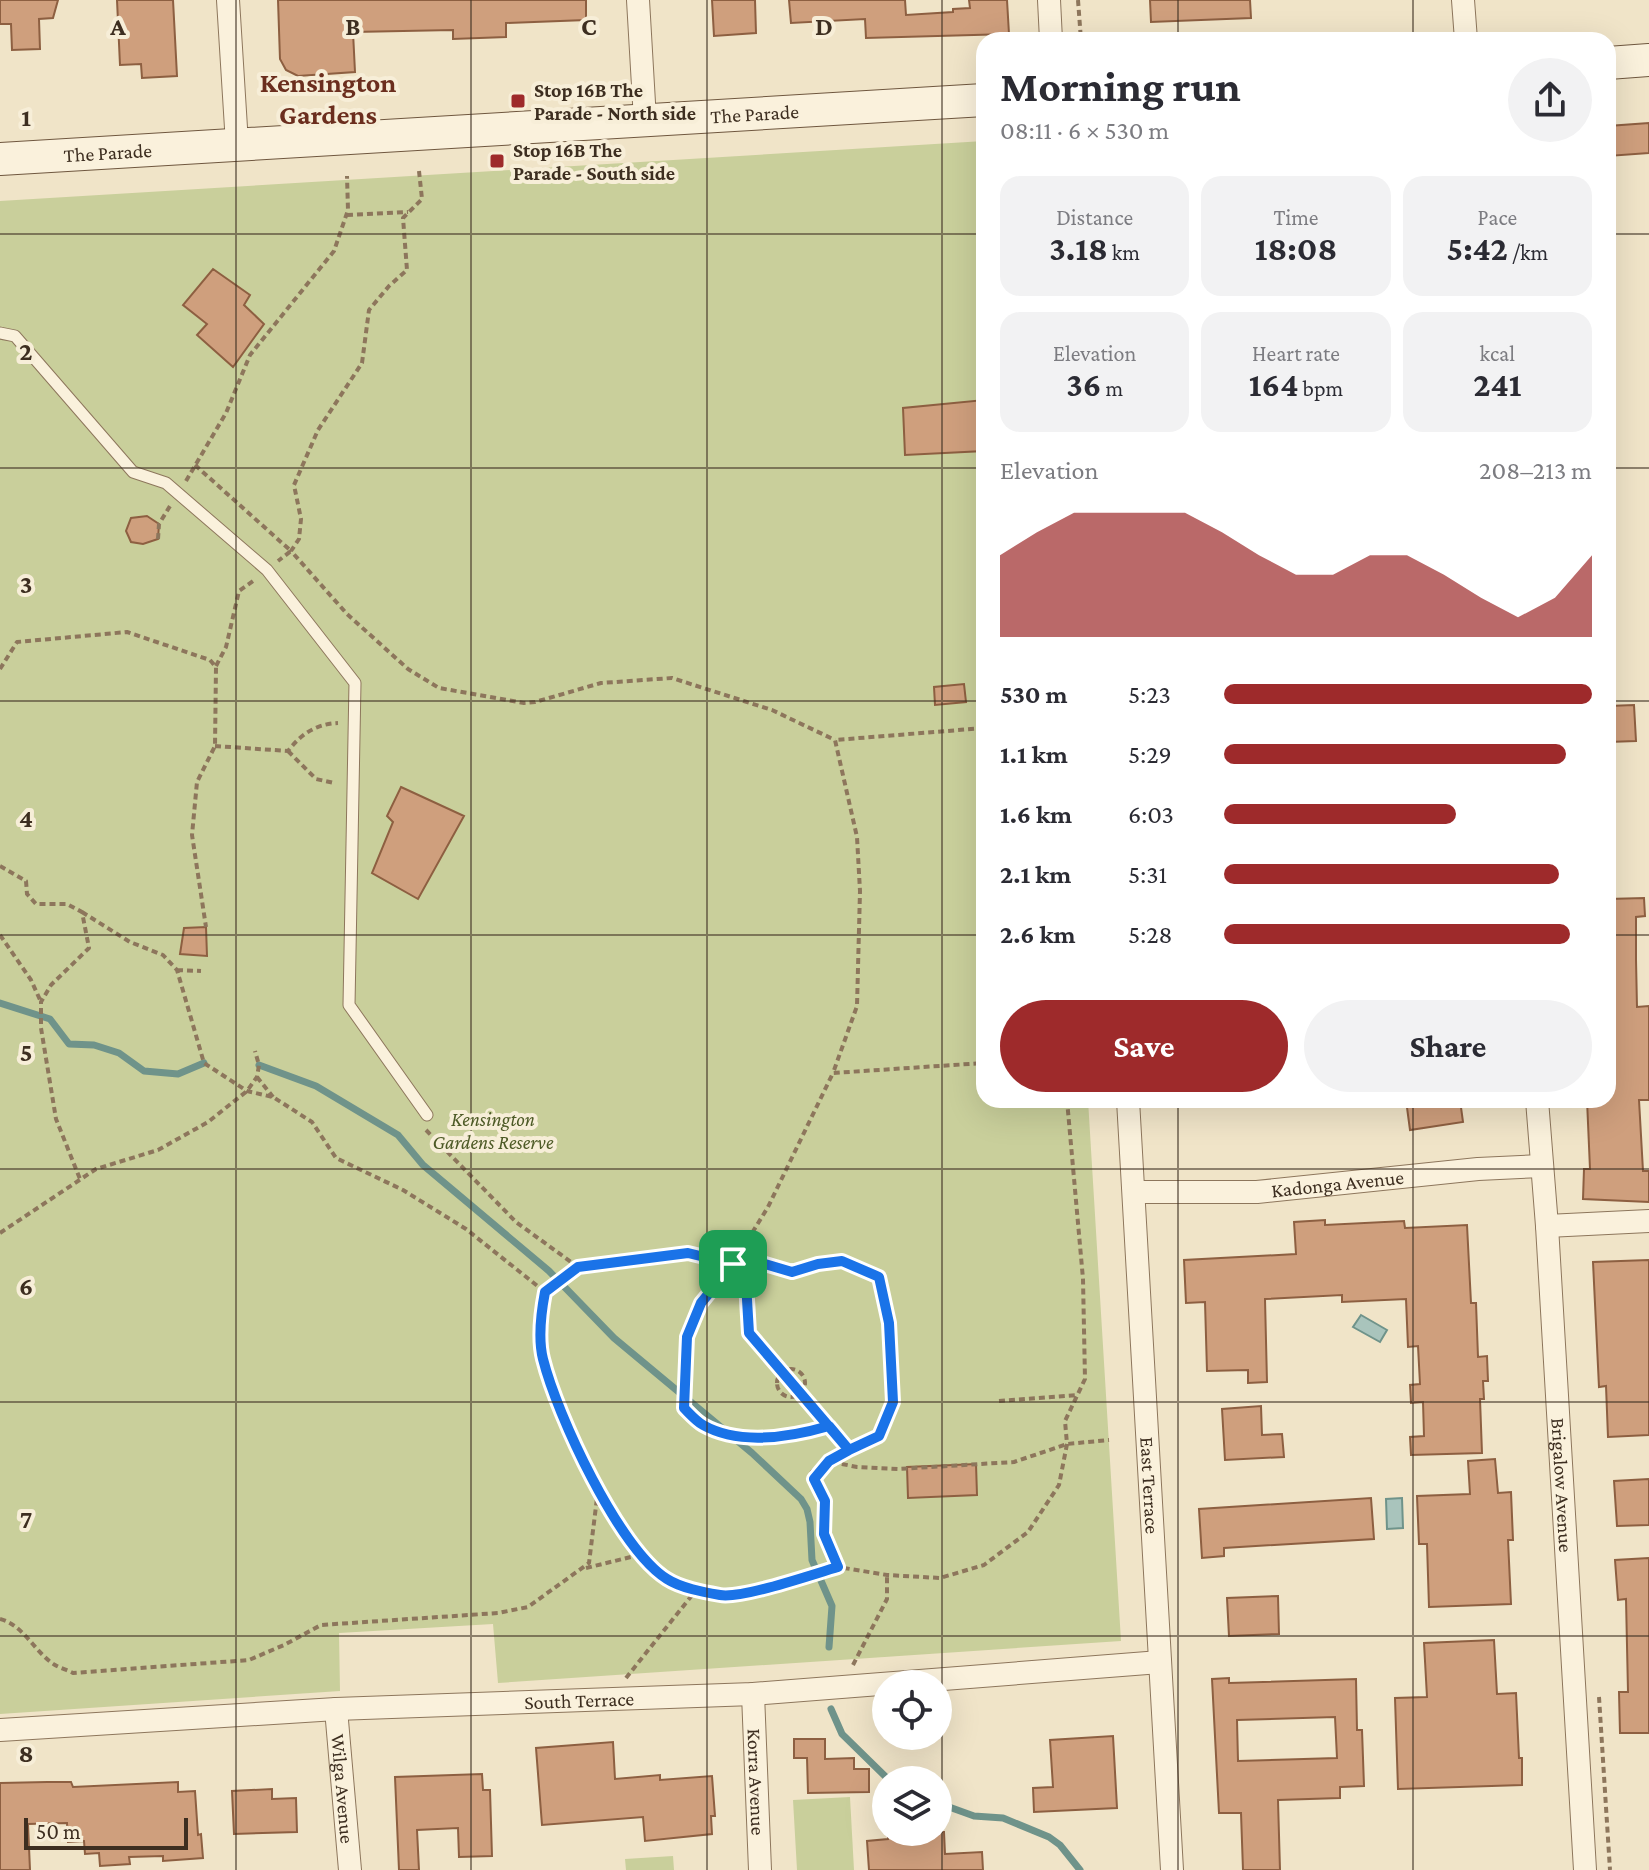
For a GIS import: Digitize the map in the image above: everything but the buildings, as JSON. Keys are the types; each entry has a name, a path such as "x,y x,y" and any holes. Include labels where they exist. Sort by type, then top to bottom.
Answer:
{"main road":[{"path":"1616,62 1649,60"},
{"name":"The Parade","path":"0,159 976,100"}],"street":[{"path":"228,0 237,144"},
{"path":"638,0 645,120"},
{"path":"1049,0 1051,32"},
{"path":"1463,0 1465,32"},
{"name":"East Terrace","path":"1129,1108 1172,1870"},
{"name":"Brigalow Avenue","path":"1538,1108 1585,1870"},
{"name":"Kadonga Avenue","path":"1134,1192 1257,1192 1478,1169 1542,1166"},
{"path":"1547,1226 1649,1221"},
{"name":"South Terrace","path":"0,1730 336,1709 753,1694 1160,1662"},
{"name":"Korra Avenue","path":"753,1694 760,1870"},
{"name":"Wilga Avenue","path":"336,1709 350,1870"}],"lane":[{"path":"0,333 15,336 133,472 166,483 267,570 355,683 349,1005 424,1120"}],"path":[{"path":"1078,0 1080,32"},
{"path":"206,927 192,835 197,782 215,746 216,667 226,647 239,591 291,551 299,539 301,519 294,485 318,430 362,363 369,310 407,270 403,218 422,199 419,171"},
{"path":"158,539 159,524 226,413 250,355 334,251 347,215 347,176"},
{"path":"347,215 408,212"},
{"path":"195,465 291,551 367,632 408,669 439,688 524,703 601,683 672,678 772,710 835,740 976,729"},
{"path":"0,669 17,642 127,632 210,660 216,667"},
{"path":"288,751 306,732 324,724 340,723"},
{"path":"829,1426 778,1437 745,1437 701,1425 684,1408 687,1337 701,1303 733,1264 768,1207 833,1073 857,1006 860,891 857,837 835,740"},
{"path":"215,746 288,751 316,779 334,783"},
{"path":"0,866 26,881 27,894 36,904 67,904 130,942 163,955 177,970 204,1063 247,1091 273,1097"},
{"path":"41,1002 51,985 89,948 82,912"},
{"path":"0,935 31,980 41,1002 41,1028 50,1094 56,1119 80,1179"},
{"path":"177,970 201,971"},
{"path":"0,1233 96,1169 158,1150 208,1122 247,1091 257,1077 259,1065 255,1051"},
{"path":"833,1073 976,1064"},
{"path":"257,1077 273,1097 312,1122 336,1158 403,1190 466,1229 545,1292"},
{"path":"838,1567 824,1534 825,1501 814,1479 829,1461 879,1436 893,1402 889,1323 879,1277 842,1261 792,1272 765,1264 733,1264 688,1253 578,1267 545,1292 541,1313 542,1357 571,1435 595,1484 639,1555 668,1580 724,1596 838,1567 887,1575 940,1578 984,1565 1028,1532 1059,1485 1067,1444 1065,1421 1085,1379 1083,1279 1068,1108"},
{"path":"424,1120 516,1222 578,1267"},
{"path":"733,1264 746,1283 749,1333 849,1450"},
{"path":"782,1372 792,1370 800,1373 805,1381 800,1393"},
{"path":"782,1372 777,1383 780,1392 787,1397 800,1393"},
{"path":"999,1401 1078,1395"},
{"path":"829,1461 857,1467 898,1469 1014,1462 1067,1444 1109,1440"},
{"path":"811,1470 816,1476"},
{"path":"0,1619 7,1620 33,1642 53,1664 73,1673 249,1660 321,1625 498,1613 528,1607 589,1563 597,1498 595,1484"},
{"path":"584,1569 639,1555"},
{"path":"841,1687 887,1599 887,1575"},
{"path":"608,1699 697,1589"}],"green space":[{"name":"Kensington Gardens Reserve","path":"976,141 976,1108 1088,1108 1121,1641 498,1683 493,1624 339,1633 340,1691 0,1714 0,201"},
{"path":"850,1797 854,1870 797,1870 793,1800"},
{"path":"673,1856 674,1870 626,1870 625,1859"}],"water":[{"path":"1361,1315 1387,1330 1380,1342 1353,1327"},
{"path":"1402,1498 1403,1528 1387,1529 1386,1499"}],"waterway":[{"path":"0,1003 50,1019 69,1044 94,1045 119,1053 144,1071 178,1074 204,1063"},
{"path":"259,1065 316,1086 398,1135 423,1165 549,1271 614,1338 752,1453 801,1499 810,1522 812,1560 832,1606 829,1647"},
{"path":"831,1709 842,1734 875,1766"},
{"path":"952,1808 974,1816 1003,1818 1049,1837 1060,1845 1080,1870"}],"place":[{"name":"Stop 16B The Parade - North side","path":"518,101"},
{"name":"Stop 16B The Parade - South side","path":"497,161"}],"district":[{"name":"Kensington Gardens","path":"328,98"}],"route":[{"path":"733,1264 701,1303 687,1337 684,1408 701,1425 745,1437 778,1437 811,1431 829,1426 849,1450 879,1436 893,1402 889,1323 879,1277 842,1261 792,1272 765,1264 733,1264 688,1253 578,1267 545,1292 541,1313 542,1357 571,1435 595,1484 639,1555 668,1580 724,1596 838,1567 824,1534 825,1501 814,1479 829,1461 849,1450 749,1333 746,1283 733,1264"}]}
